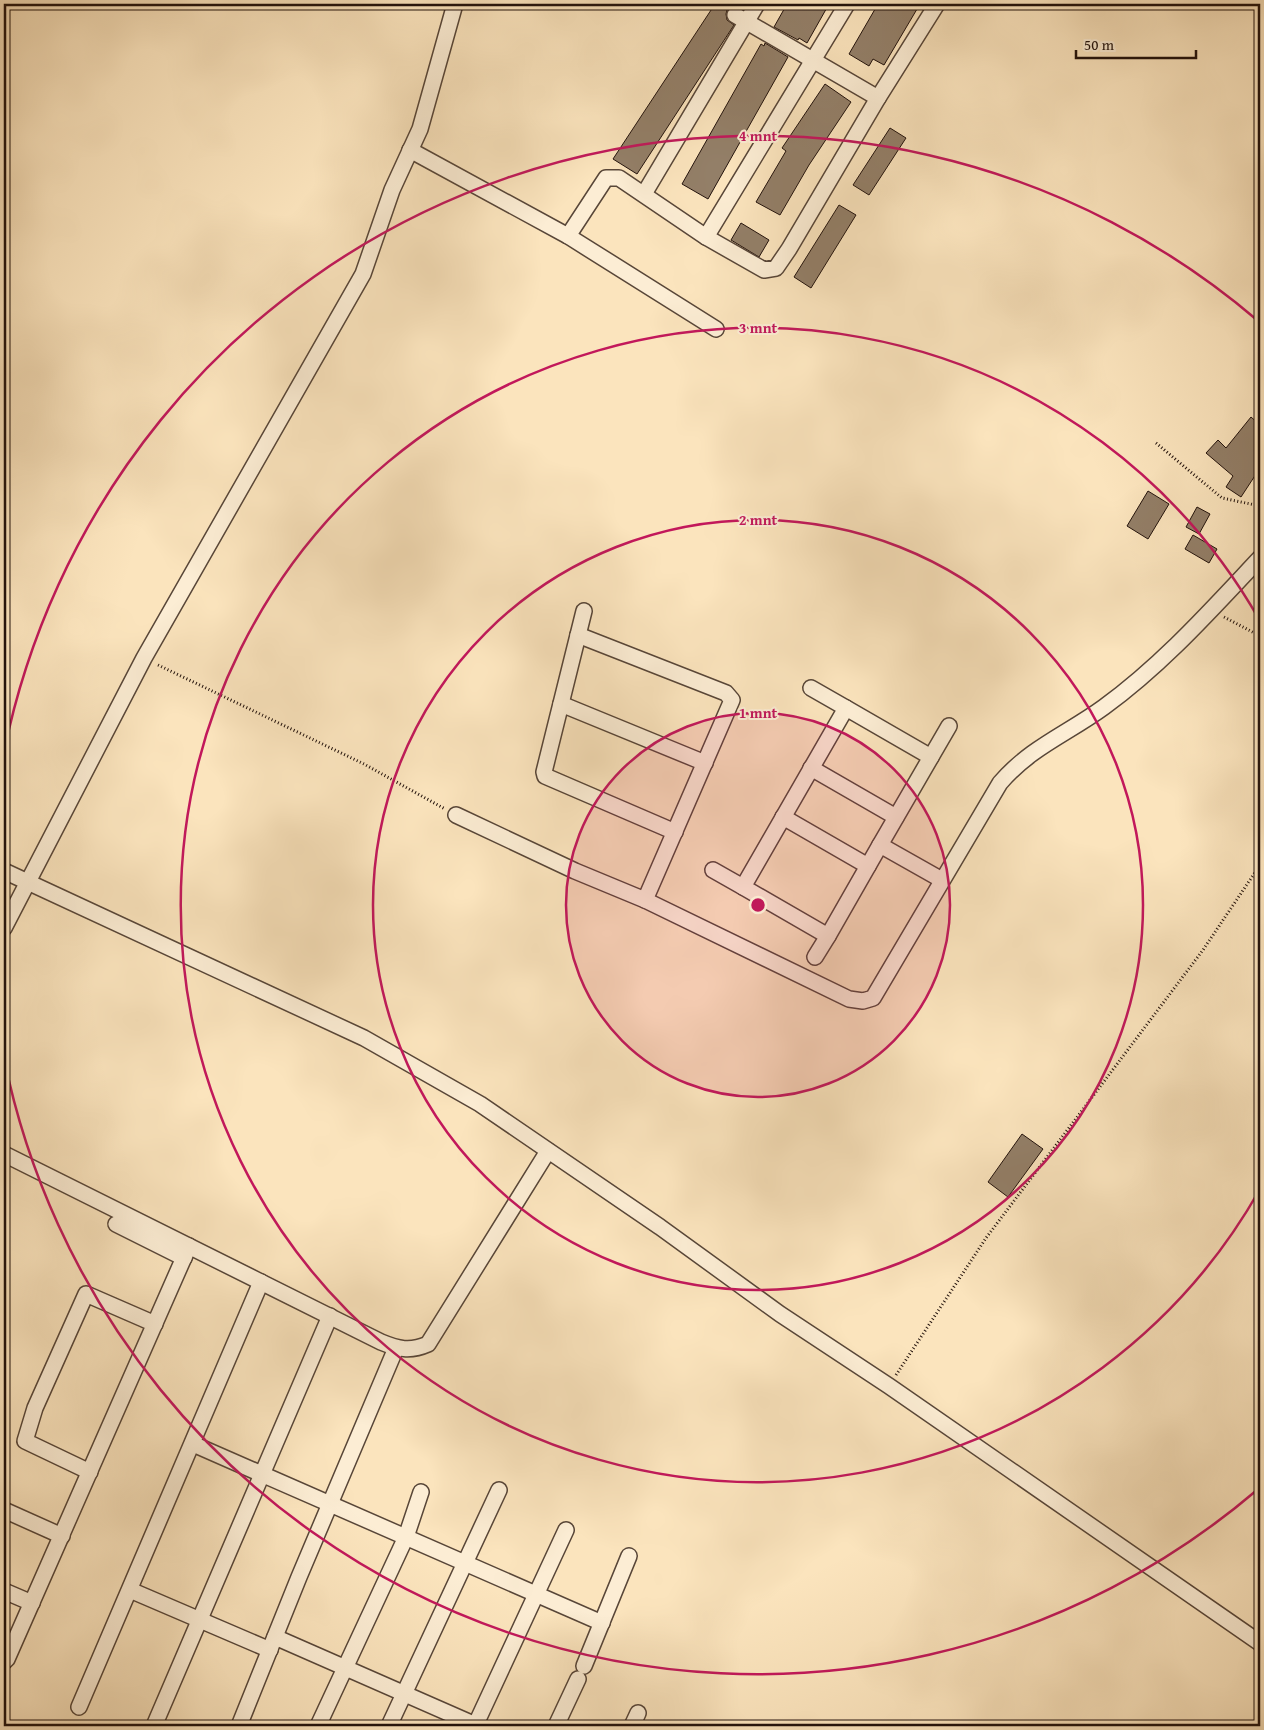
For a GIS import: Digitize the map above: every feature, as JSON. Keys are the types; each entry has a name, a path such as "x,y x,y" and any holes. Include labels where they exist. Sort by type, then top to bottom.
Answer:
{"street":[{"path":"4,928 144,658 363,274 392,190 420,129 456,4"},
{"path":"644,194 741,18 756,4"},
{"path":"706,237 847,4"},
{"path":"568,236 606,178 619,178 706,237 764,270 776,268 790,250 878,98 937,4"},
{"path":"741,18 878,98"},
{"path":"410,150 568,236 716,329"},
{"path":"456,815 575,871 645,900 849,999 863,1001 873,998 1000,784 1012,769 1027,755 1104,707 1159,661 1260,558"},
{"path":"584,611 544,776 675,832"},
{"path":"578,634 729,695 731,702 645,900"},
{"path":"811,688 931,757"},
{"path":"561,704 705,763"},
{"path":"743,887 846,708"},
{"path":"815,957 949,726"},
{"path":"811,768 896,817"},
{"path":"783,817 868,866"},
{"path":"880,845 942,880"},
{"path":"713,870 828,936"},
{"path":"4,871 364,1038 480,1104 660,1227 780,1314 889,1386 1260,1643"},
{"path":"116,1224 261,1282 396,1348 416,1349 428,1344 548,1151"},
{"path":"4,1154 187,1252"},
{"path":"4,1662 62,1536 187,1252"},
{"path":"78,1707 193,1444 261,1282"},
{"path":"90,1472 25,1441 35,1408 86,1294 155,1324"},
{"path":"154,1726 330,1316"},
{"path":"239,1726 396,1348"},
{"path":"193,1444 602,1624"},
{"path":"389,1726 500,1490"},
{"path":"318,1726 406,1537 421,1492"},
{"path":"4,1510 62,1536"},
{"path":"130,1590 200,1620 344,1667 476,1726 566,1530"},
{"path":"556,1726 602,1624 629,1556"},
{"path":"4,1592 32,1603"}],"path":[{"path":"1156,443 1222,498 1260,506"},
{"path":"1210,610 1260,636"},
{"path":"144,658 364,764 456,815"},
{"path":"889,1386 986,1238 1203,950 1260,865"}],"building":[{"path":"715,4 736,4 727,10 726,14 727,20 734,25 637,174 613,159"},
{"path":"787,4 829,4 807,43 774,27"},
{"path":"878,4 920,4 884,65 873,59 869,66 849,54"},
{"path":"765,43 788,57 708,199 682,184 761,44 764,46"},
{"path":"825,84 851,102 809,165 780,215 756,202 786,151 782,148"},
{"path":"890,128 906,138 869,195 853,185"},
{"path":"839,205 856,215 811,288 794,277"},
{"path":"741,223 769,240 759,257 731,240"},
{"path":"1251,417 1260,425 1260,468 1241,497 1226,487 1233,476 1206,453 1218,440 1226,448"},
{"path":"1148,491 1169,504 1148,539 1127,526"},
{"path":"1197,507 1210,514 1199,534 1186,527"},
{"path":"1193,535 1217,549 1209,563 1185,549"},
{"path":"1022,1134 1043,1149 1008,1197 988,1182"}]}
